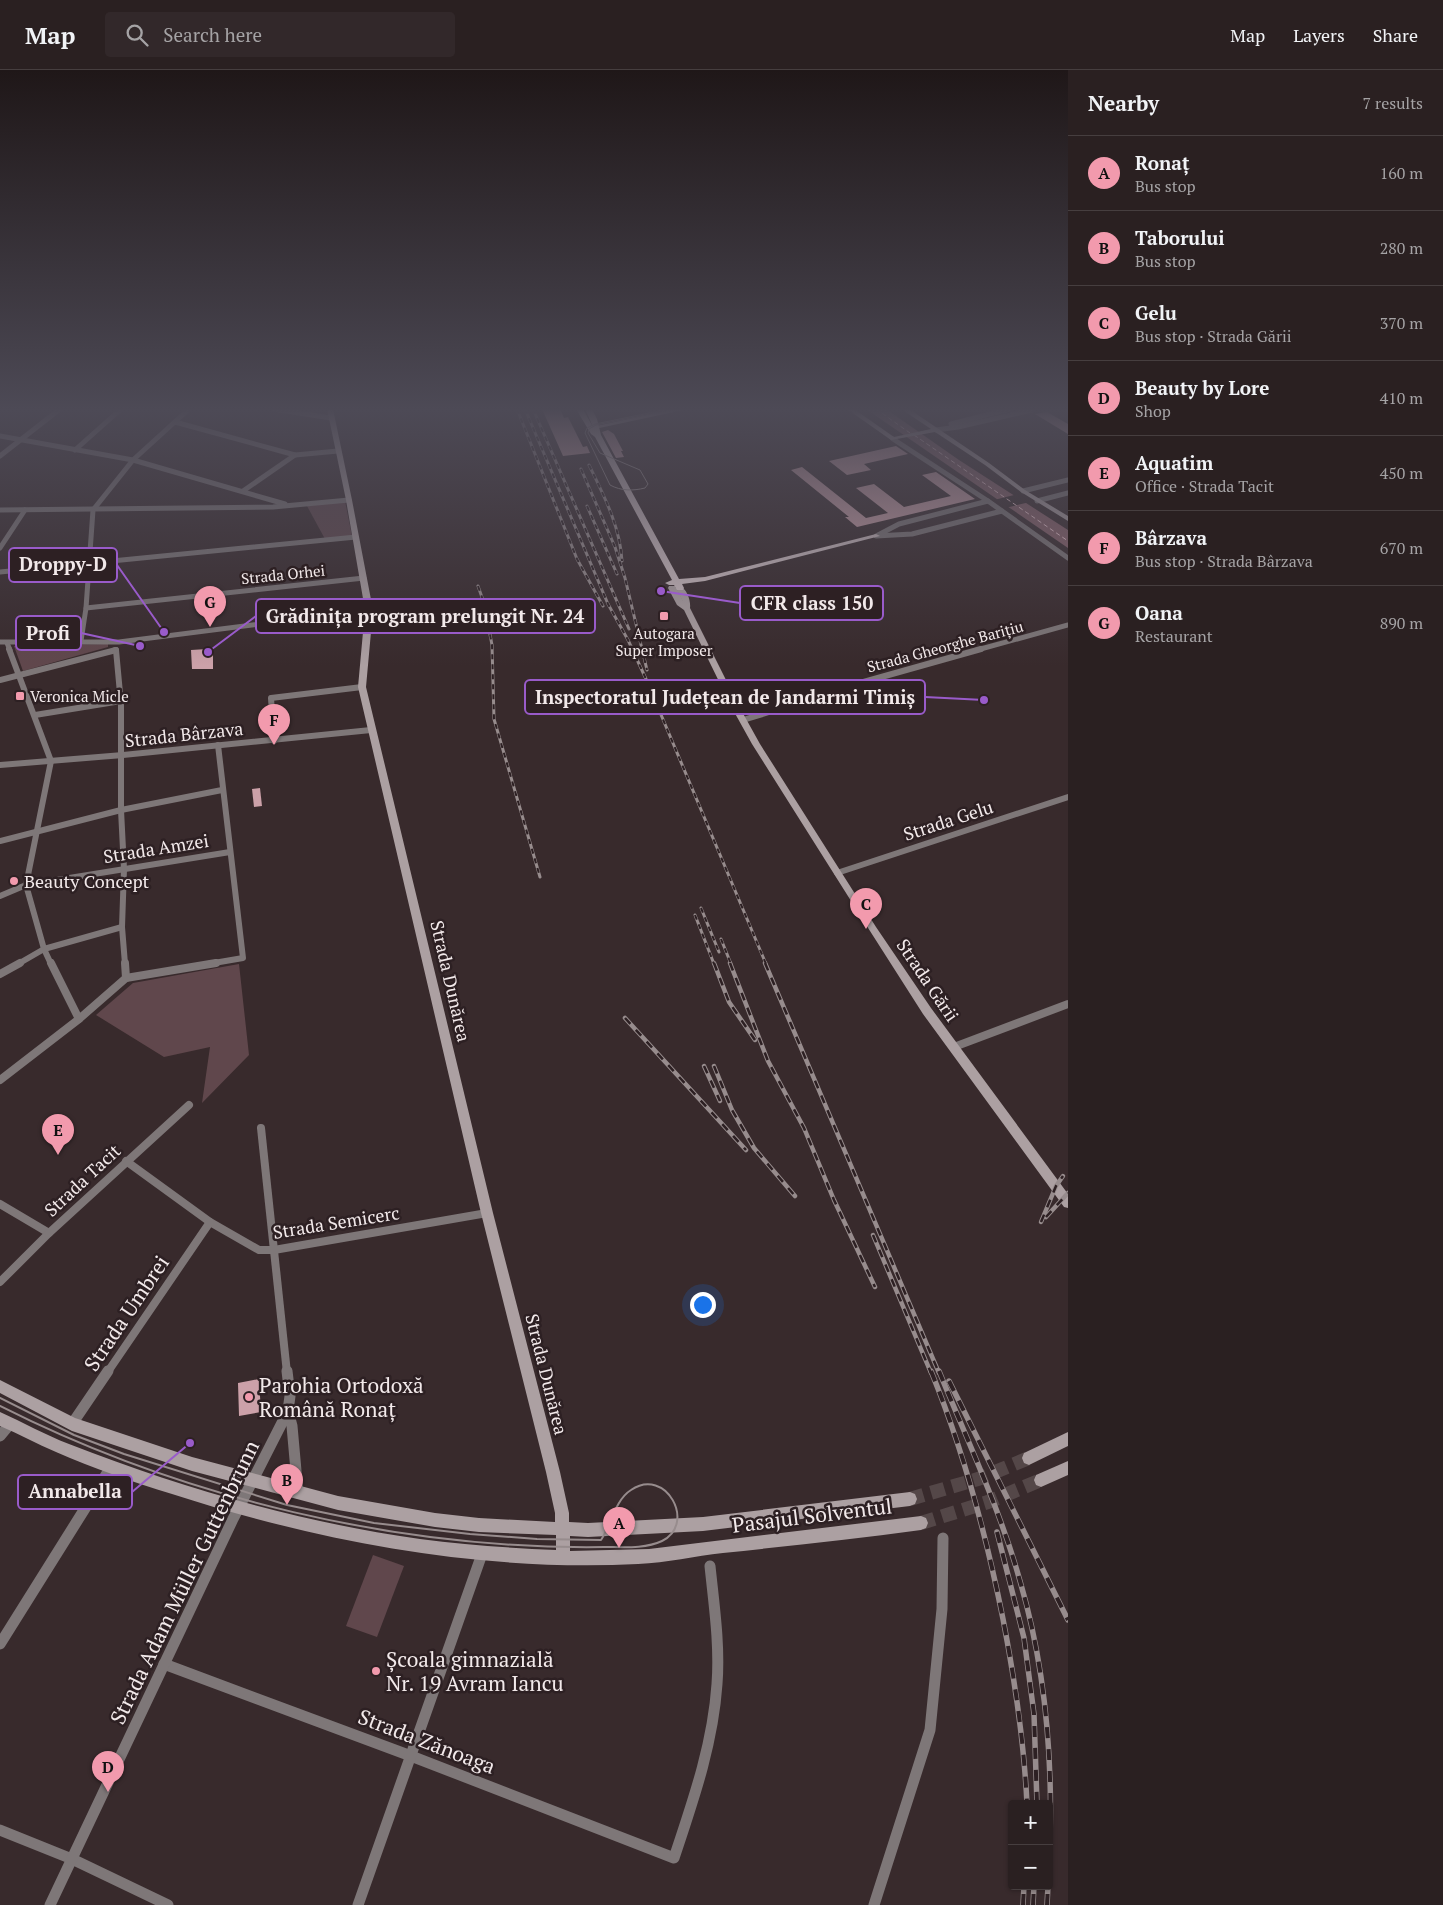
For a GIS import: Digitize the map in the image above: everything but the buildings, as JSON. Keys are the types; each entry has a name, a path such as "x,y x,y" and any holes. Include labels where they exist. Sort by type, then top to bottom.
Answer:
{"main road":[{"name":"Strada Dunărea","path":"348,495 369,610 362,687 487,1213 562,1510 564,1530 563,1557"},
{"name":"Strada Gării","path":"628,495 648,533 648,540 674,585 680,603 687,609 736,708 837,873 954,1047 1068,1203"},
{"path":"1028,495 1068,519"},
{"path":"674,585 695,584 705,579 876,536"},
{"name":"Pasajul Solventul","path":"0,1386 72,1424 192,1464 338,1503 435,1520 479,1525 564,1530 703,1524 910,1499"},
{"name":"Pasajul Solventul","path":"5,1422 66,1450 111,1467 180,1491 239,1508 290,1522 405,1545 482,1554 563,1557 640,1556 921,1523"},
{"path":"1029,1458 1068,1439"},
{"path":"1041,1480 1068,1468"}],"street":[{"path":"81,642 86,608 93,510 105,495"},
{"path":"253,495 289,506"},
{"path":"980,495 1068,558"},
{"path":"1038,501 1062,495"},
{"path":"0,510 289,506 349,500"},
{"path":"876,536 899,524 988,500"},
{"path":"0,548 25,510"},
{"path":"876,536 912,534 1002,511"},
{"path":"0,572 356,537"},
{"name":"Strada Orhei","path":"86,608 364,578"},
{"path":"0,642 119,642 369,610"},
{"name":"Strada Gheorghe Barițiu","path":"736,708 762,706 770,708 1068,625"},
{"path":"7,642 51,761 26,885 44,948 79,1019"},
{"path":"119,642 116,650 121,701 121,810 124,869 122,927 126,978"},
{"path":"0,680 116,650"},
{"path":"274,741 271,698 362,687"},
{"path":"35,715 121,701"},
{"name":"Strada Gheorghe Barițiu","path":"743,720 767,713 771,711 770,708"},
{"name":"Strada Bârzava","path":"0,765 122,756 371,730"},
{"path":"0,1080 79,1019 126,978 243,958 218,745"},
{"path":"0,841 121,810 222,790"},
{"name":"Strada Gelu","path":"837,873 1068,796"},
{"name":"Strada Amzei","path":"0,896 26,885 230,852"},
{"path":"0,974 44,948 122,927"},
{"path":"954,1047 1068,1004"},
{"name":"Strada Tacit","path":"0,1282 126,1161 190,1105"},
{"path":"261,1128 290,1396 288,1412 292,1426 298,1493"},
{"name":"Strada Semicerc","path":"126,1161 210,1222 259,1250 274,1250 487,1213"},
{"path":"0,1204 49,1233"},
{"name":"Strada Umbrei","path":"72,1424 210,1222"},
{"name":"Strada Adam Müller Guttenbrunn","path":"50,1905 239,1508 288,1412"},
{"path":"0,1436 5,1422"},
{"path":"0,1644 111,1467"},
{"path":"874,1905 930,1730 942,1609 943,1538"},
{"path":"358,1905 482,1554"},
{"name":"Strada Zănoaga","path":"164,1664 411,1756 674,1858 705,1763 712,1731 717,1684 717,1646 710,1566"},
{"path":"0,1830 72,1858 168,1905"}],"shaded area":[{"path":"990,495 1013,495 1068,530 1068,548"},
{"path":"345,501 352,536 325,539 307,506"},
{"path":"108,644 108,647 23,671 14,646"},
{"path":"239,964 249,1055 202,1103 210,1047 164,1057 96,1015 133,983"},
{"path":"373,1555 404,1566 377,1637 346,1626"}],"pier":[{"path":"1019,495 1030,502 1005,508 994,500"}],"ferry route":[{"path":"1001,495 1068,541"}],"tunnel":[{"path":"910,1499 978,1479 1029,1458"},
{"path":"921,1523 988,1502 1041,1480"}],"tram line":[{"path":"0,1398 74,1435 124,1454 287,1505 374,1523 470,1534 537,1539 601,1540 621,1500 631,1490 644,1485 656,1485 665,1491 673,1500 677,1511 677,1522 672,1533 662,1541 655,1544 626,1547 527,1546 449,1539 371,1528 293,1512 217,1492 142,1467 70,1439 0,1406"}],"railway":[{"path":"551,495 577,559 603,606"},
{"path":"561,495 608,604 628,640 646,679 766,964"},
{"path":"570,495 629,629"},
{"path":"592,495 615,547 625,578 647,670"},
{"path":"603,495 615,523 622,561"},
{"path":"587,506 617,574"},
{"path":"478,586 484,603 492,645 494,719 540,877"},
{"path":"701,908 719,952"},
{"path":"695,915 714,964"},
{"path":"721,939 731,964"},
{"path":"714,963 729,1002 755,1040"},
{"path":"730,963 768,1061 804,1128 834,1200 875,1287"},
{"path":"765,963 939,1373"},
{"path":"625,1018 746,1150"},
{"path":"704,1066 720,1101"},
{"path":"714,1066 732,1110 754,1148 795,1196"},
{"path":"1041,1222 1056,1186 1063,1176"},
{"path":"1046,1217 1068,1193"},
{"path":"873,1235 931,1373"},
{"path":"931,1371 964,1463 996,1587 1018,1711 1027,1800"},
{"path":"939,1371 1003,1528 1029,1616 1037,1651 1046,1722 1049,1759 1050,1845"},
{"path":"949,1381 1068,1620"},
{"path":"997,1532 1024,1638 1034,1714 1037,1800"},
{"path":"1023,1905 1024,1890"},
{"path":"1033,1905 1034,1890"},
{"path":"1047,1905 1048,1890"}],"place":[{"name":"CFR class 150","path":"661,591"},
{"name":"Autogara Super Imposer","path":"664,616"},
{"name":"Oana","path":"210,627"},
{"name":"Droppy-D","path":"164,632"},
{"name":"Profi","path":"140,646"},
{"name":"Grădinița program prelungit Nr. 24","path":"208,652"},
{"name":"Veronica Micle","path":"20,696"},
{"name":"Inspectoratul Județean de Jandarmi Timiș","path":"984,700"},
{"name":"Bârzava","path":"274,745"},
{"name":"Beauty Concept","path":"14,881"},
{"name":"Gelu","path":"866,929"},
{"name":"Aquatim","path":"58,1155"},
{"name":"Parohia Ortodoxă Română Ronaț","path":"249,1397"},
{"name":"Annabella","path":"190,1443"},
{"name":"Taborului","path":"287,1505"},
{"name":"Ronaț","path":"619,1548"},
{"name":"Școala gimnazială Nr. 19 Avram Iancu","path":"376,1671"},
{"name":"Beauty by Lore","path":"108,1792"}]}
